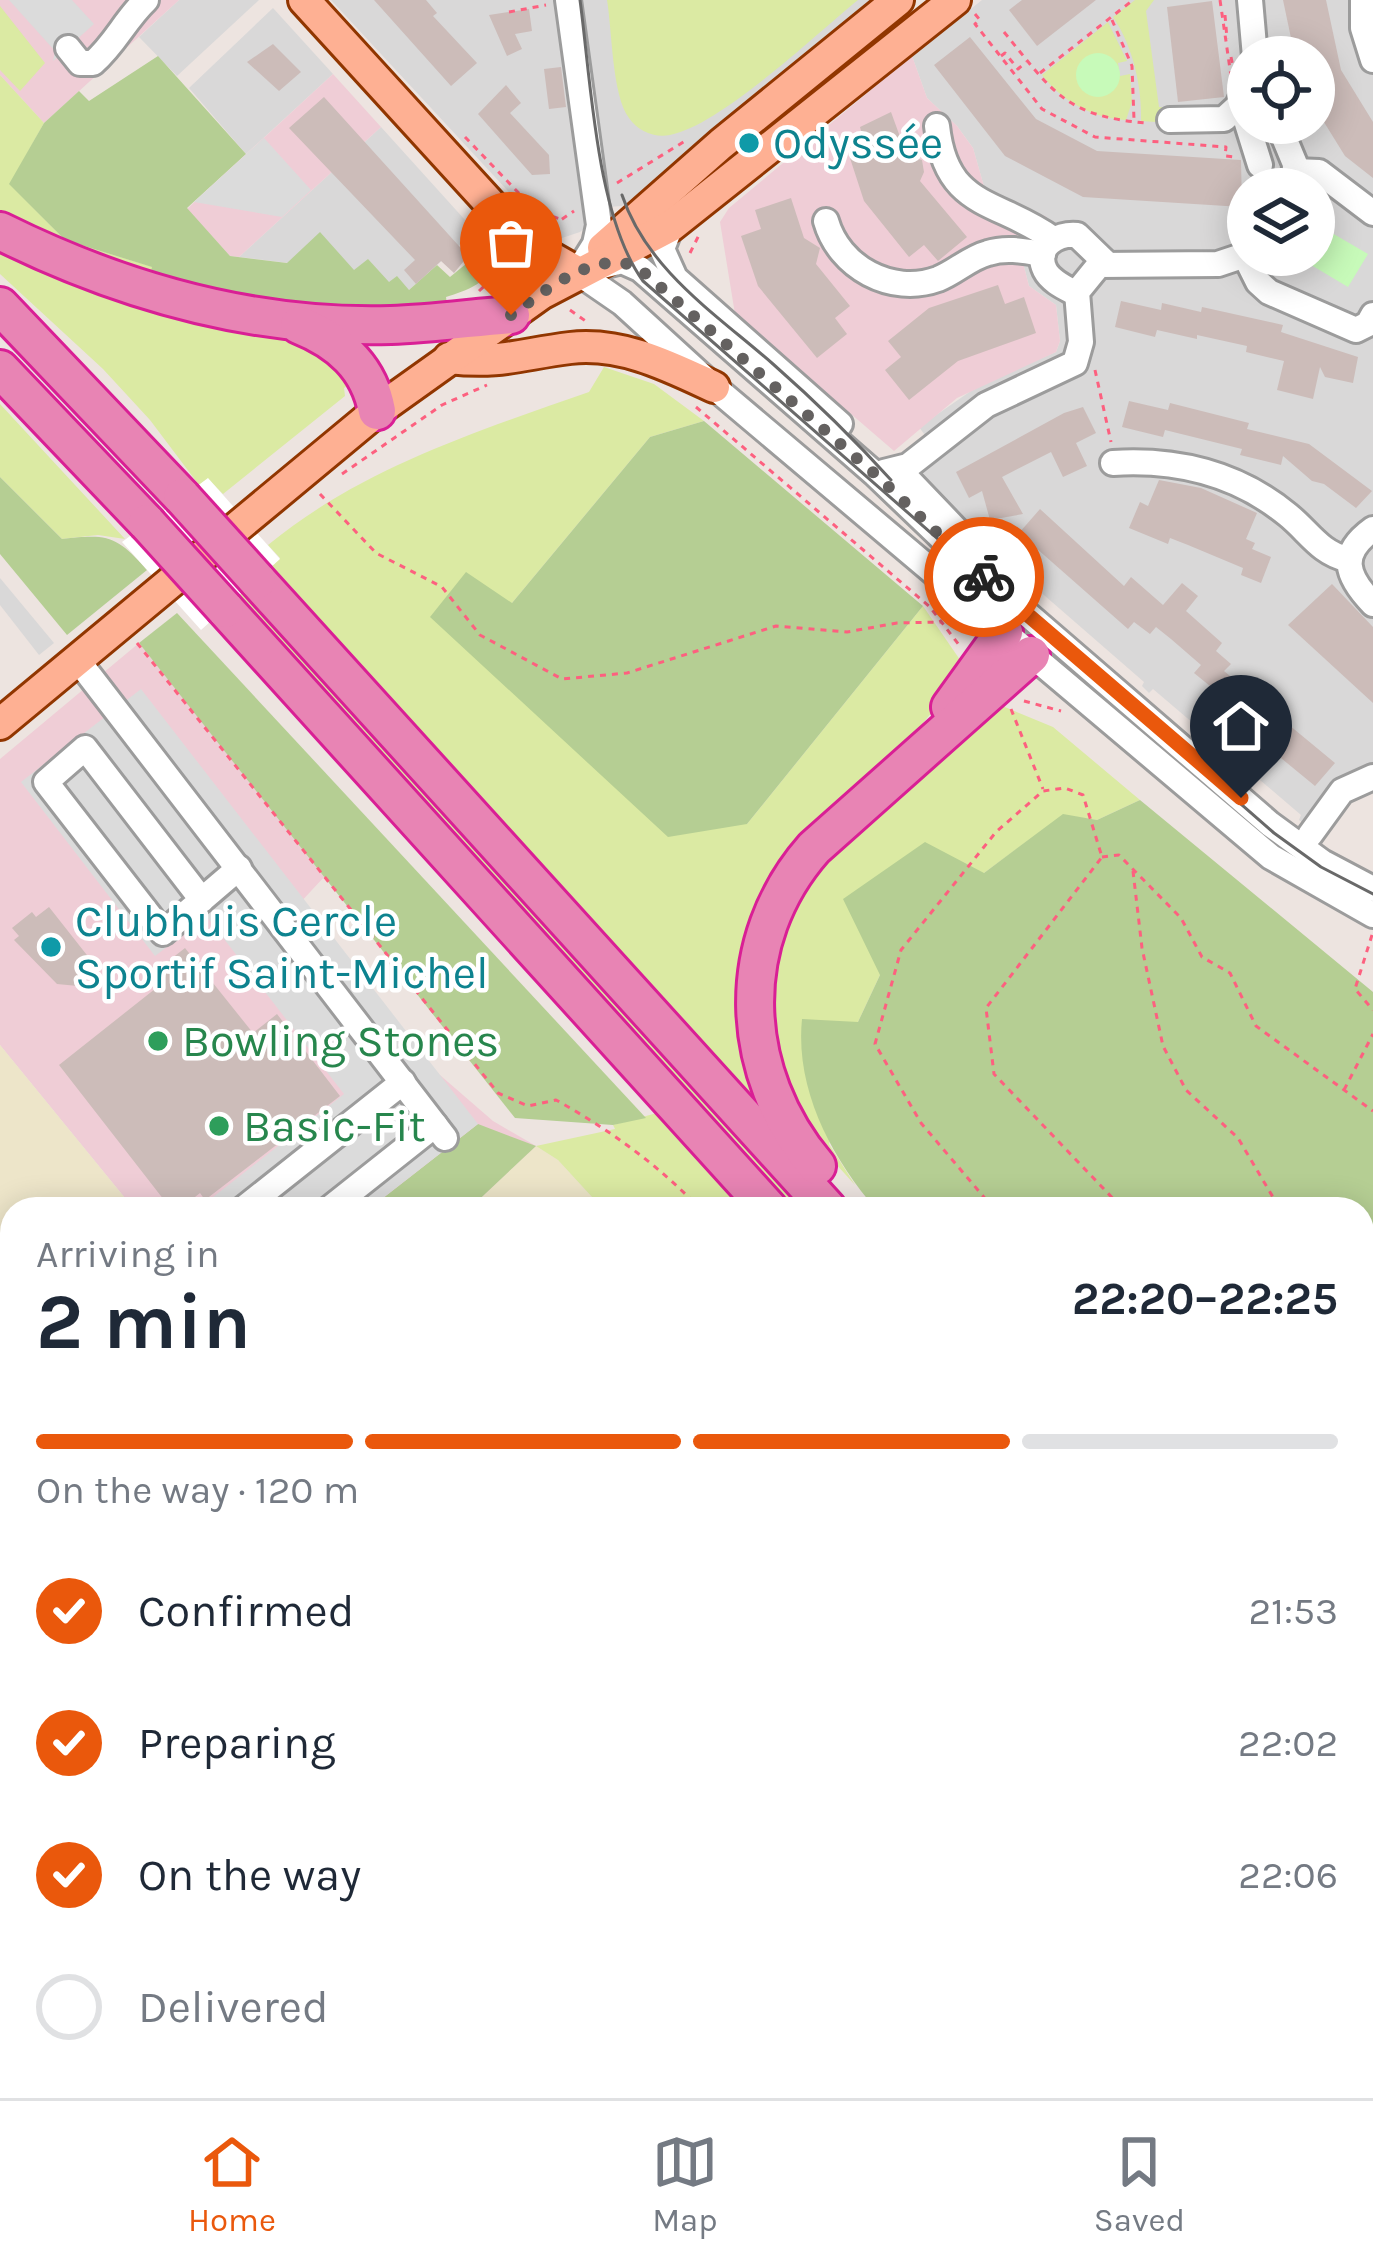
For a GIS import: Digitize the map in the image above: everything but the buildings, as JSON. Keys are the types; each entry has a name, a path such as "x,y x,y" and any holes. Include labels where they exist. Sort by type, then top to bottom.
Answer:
{"highway":[{"path":"0,230 133,289 290,322 391,325 511,315"},
{"path":"0,306 182,497 818,1197"},
{"path":"290,322 340,345 366,379 377,411"},
{"path":"0,369 147,523 758,1197"},
{"path":"0,395 58,457 93,466"},
{"path":"826,1197 820,1170 779,1112 760,1061 754,1021 758,958 770,917 799,865 1029,641"}],"main road":[{"path":"304,0 526,244 577,272"},
{"path":"577,272 721,143 898,0"},
{"path":"0,724 377,411 577,272 671,226 962,4"},
{"path":"449,358 494,363 574,347 610,349 658,361 703,395"},
{"path":"0,713 50,679"}],"street":[{"path":"68,48 80,63 93,63 118,40 122,22 146,0"},
{"path":"1246,36 1250,0"},
{"path":"1363,0 1363,28 1373,58"},
{"path":"558,2 599,225 595,244 577,272"},
{"path":"1171,119 1224,119 1227,114"},
{"path":"937,126 946,166 961,189 989,208 1025,219 1048,246 1048,274 1077,294"},
{"path":"1249,144 1251,161"},
{"path":"1335,184 1373,213"},
{"path":"826,221 833,242 850,262 899,283 938,279 986,253 1048,246 1077,235 1106,262"},
{"path":"671,226 662,249 666,267 675,278 839,423 872,459 1310,835 1373,872"},
{"path":"577,272 622,261 640,269 887,472 1029,641 1270,857 1373,915"},
{"path":"838,492 887,472 970,414 1075,364 1081,342 1077,294 1091,270 1106,262 1227,261"},
{"path":"577,272 622,303 703,395 838,492 1270,824 1322,862 1373,889"},
{"path":"1259,276 1269,292 1356,330 1373,315"},
{"path":"1113,464 1179,465 1224,477 1266,498 1316,544 1347,559"},
{"path":"1373,530 1353,546 1347,559 1349,576 1373,604"},
{"path":"76,658 440,1131 346,1197"},
{"path":"202,900 85,748 46,782 163,933 202,900 239,868"},
{"path":"1310,835 1342,791 1373,777"},
{"path":"258,1197 403,1082"}],"path":[{"path":"1039,74 1133,0"},
{"path":"1220,0 1227,60"},
{"path":"509,12 558,2"},
{"path":"962,4 980,20 975,23 1042,109 1095,137 1226,147 1225,156 1251,161"},
{"path":"1225,15 1227,39"},
{"path":"1111,18 1132,66 1128,141"},
{"path":"1004,32 1056,96 1103,120 1170,124 1171,119"},
{"path":"1001,56 1005,53 1018,69 1028,61"},
{"path":"1119,70 1132,66"},
{"path":"501,260 501,271"},
{"path":"1094,368 1113,464"},
{"path":"335,479 442,405 504,378"},
{"path":"703,395 944,622 962,650"},
{"path":"317,491 376,553 442,587 480,635 562,679 627,673 776,626 847,632 897,623 944,622"},
{"path":"132,638 497,1093 528,1106 556,1100 587,1117 689,1197"},
{"path":"1004,692 1043,790"},
{"path":"984,1197 921,1123 875,1044 901,950 996,832 1043,790 1065,788 1083,795 1102,857"},
{"path":"1112,1197 994,1074 986,1008 1102,857 1119,855 1181,917 1202,957 1230,973 1256,1026 1373,1111"},
{"path":"1132,868 1142,948 1163,1046 1186,1090 1238,1138 1273,1197"},
{"path":"1372,934 1355,989 1373,1010"},
{"path":"1344,1090 1373,1034"}],"shaded area":[{"path":"0,0 179,0 44,123 0,75"},
{"path":"9,0 72,0 94,24 53,61 55,51"},
{"path":"179,0 259,0 177,76 139,37"},
{"path":"331,0 886,0 622,206 608,207 580,232 562,238 545,235 527,221 531,216"},
{"path":"982,0 1373,0 1373,772 1310,828 1299,820 1301,815 1153,689 1149,693 1144,682 983,542 979,546 915,477 927,438 919,427 981,384 1056,352 1060,341 1056,305 1029,286 1021,255 1026,234 1045,217 985,190 973,148 927,98 912,56"},
{"path":"273,8 333,74 246,154 189,88"},
{"path":"912,56 927,98 973,148 985,190 1047,217 1026,234 1021,255 1029,286 1056,305 1060,341 1056,352 957,398 894,451 735,314 720,222 729,208"},
{"path":"333,74 381,127 239,257 230,256 187,209"},
{"path":"381,127 475,231 409,290 354,271 239,257"},
{"path":"264,138 311,190 282,217 194,202"},
{"path":"0,578 54,643 39,655 0,605"},
{"path":"139,643 325,876 298,905 403,1043 493,1121 536,1146 482,1197 124,1197 0,1045 0,759"},
{"path":"141,689 478,1124 384,1197 213,1197 344,1094 207,917 155,956 21,782"},
{"path":"0,1045 124,1197 0,1197"},
{"path":"536,1146 558,1160 592,1197 482,1197"}],"green space":[{"path":"607,0 858,0 741,97 691,128 664,136 642,130 623,108"},
{"path":"1135,0 1154,0 1146,11 1159,107 1180,109 1170,123 1141,121 1135,69 1113,17"},
{"path":"0,6 45,63 20,91 0,70"},
{"path":"1108,22 1127,61 1118,63 1120,76 1130,74 1132,102 1126,120 1079,106 1042,75"},
{"path":"1098,53 1114,59 1120,75 1114,91 1098,97 1082,91 1076,75 1082,59"},
{"path":"158,56 246,154 187,208 230,256 287,263 320,232 354,270 368,259 389,282 397,276 409,290 437,265 450,277 489,245 492,266 488,274 474,286 446,297 447,304 411,310 336,310 149,281 152,267 65,240 9,184 44,123 79,91 89,101"},
{"path":"0,75 44,123 10,184 65,240 153,267 149,281 0,220"},
{"path":"1335,235 1368,254 1348,287 1330,276 1335,276"},
{"path":"0,246 311,344 354,381 344,388 345,396 223,494 208,479 199,485 150,420 103,369 0,274"},
{"path":"604,367 654,384 704,421 650,437 512,603 747,824 923,606 967,670 755,925 775,1125 272,566 280,558 268,545 341,495 421,455 589,392"},
{"path":"0,404 125,539 98,535 62,539 0,477"},
{"path":"704,421 923,606 747,824 668,837 430,617 466,572 512,603 650,437"},
{"path":"0,477 62,539 90,537 119,543 147,570 67,635 0,554"},
{"path":"245,590 795,1197 779,1197 236,598"},
{"path":"177,613 646,1118 613,1125 515,1118 139,643"},
{"path":"1000,705 1053,727 1140,800 1097,820 1063,815 984,873 880,975 858,1022 829,1144 855,1185 789,1103 766,1004 789,903 817,861"},
{"path":"1140,800 1373,992 1373,1197 867,1197 844,1167 810,1096 801,1045 802,1019 858,1022 880,975 843,899 925,842 984,873 1063,814 1097,820"},
{"path":"657,1113 733,1197 592,1197 558,1160 536,1146 615,1129 613,1125"},
{"path":"478,1124 536,1146 482,1197 384,1197"}],"pier":[{"path":"208,478 280,559 201,630 122,542"}],"tram line":[{"path":"580,0 605,185 627,254 643,281 1274,833 1321,867 1373,894"},
{"path":"622,195 633,222 666,268 804,392 891,480"}],"way so far":[{"path":"511,315 577,272 622,261 640,269 875,474 984,577"}],"place":[{"name":"Odyssée","path":"749,143"},
{"name":"Clubhuis Cercle Sportif Saint-Michel","path":"51,947"},
{"name":"Bowling Stones","path":"158,1041"},
{"name":"Basic-Fit","path":"219,1126"}],"route":[{"path":"984,577 1241,798"}]}
